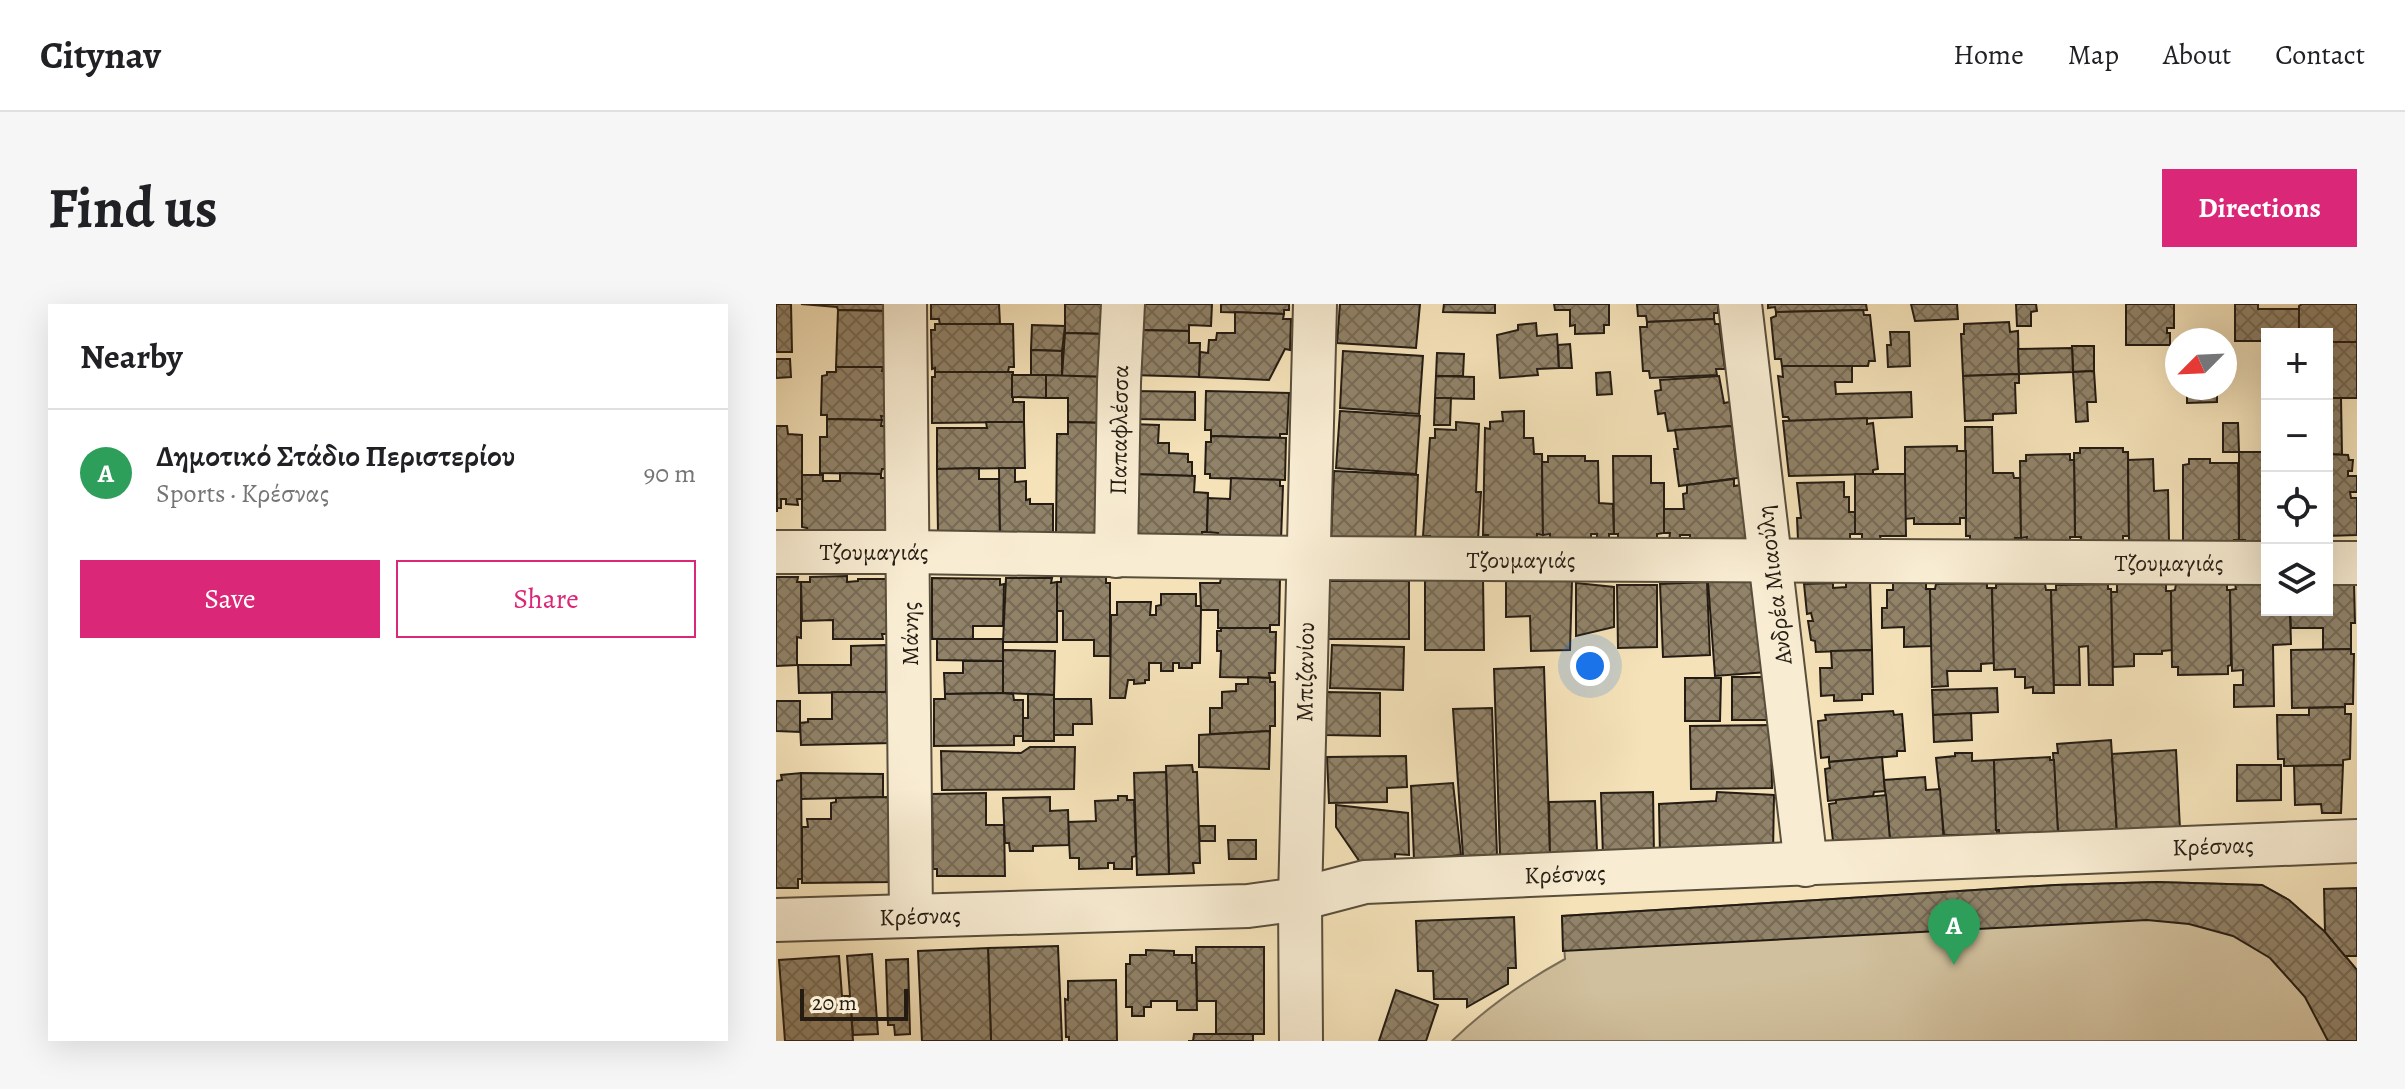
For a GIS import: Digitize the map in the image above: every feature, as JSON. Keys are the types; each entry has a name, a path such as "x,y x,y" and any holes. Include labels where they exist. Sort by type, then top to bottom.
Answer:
{"street":[{"name":"Μάνης","path":"905,304 911,916"},
{"name":"Παπαφλέσσα","path":"1116,556 1123,304"},
{"name":"Μπιζανίου","path":"1301,1041 1300,899 1315,304"},
{"name":"Ανδρέα Μιαούλη","path":"1740,304 1806,865"},
{"name":"Τζουμαγιάς","path":"776,552 1772,562 2261,563"},
{"path":"2333,563 2357,563"},
{"name":"Κρέσνας","path":"776,920 1248,906 1300,899 1365,882 2357,841"}],"shaded area":[{"path":"2157,882 2262,885 2289,900 2325,932 2357,970 2357,1041 1452,1041 1506,996 1565,959 1562,916 2055,885"}],"building":[{"path":"776,304 791,304 792,352 776,352"},
{"path":"801,304 888,306 884,306 884,311 838,310 837,307"},
{"path":"931,304 999,304 1000,324 940,325 939,319 931,319"},
{"path":"1065,304 1112,304 1107,334 1065,333"},
{"path":"1139,304 1212,304 1211,326 1189,325 1189,331 1138,330"},
{"path":"1221,304 1289,304 1289,310 1284,310 1284,314 1221,312"},
{"path":"1340,304 1420,304 1416,348 1337,343"},
{"path":"1444,304 1495,304 1495,313 1443,312"},
{"path":"1554,304 1609,304 1609,325 1604,325 1604,333 1575,334 1575,325 1570,326 1570,310 1555,310"},
{"path":"1637,304 1718,304 1718,313 1714,313 1714,319 1647,322 1646,316 1638,316"},
{"path":"1768,304 1866,304 1867,310 1776,312 1775,307 1768,308"},
{"path":"1911,304 1957,304 1958,319 1915,321"},
{"path":"2016,304 2036,304 2037,311 2031,312 2031,326 2017,326"},
{"path":"2126,304 2174,304 2174,328 2165,328 2165,345 2126,345"},
{"path":"2235,304 2258,304 2258,309 2299,309 2299,328 2261,328 2261,341 2237,341"},
{"path":"2357,304 2357,342 2333,342 2333,328 2299,328 2299,306"},
{"path":"838,310 888,311 887,367 836,367"},
{"path":"1863,310 1864,315 1870,315 1875,361 1869,361 1868,366 1782,366 1781,359 1775,359 1771,318 1776,316 1776,312"},
{"path":"1235,312 1284,314 1283,319 1291,319 1290,350 1285,349 1269,380 1199,377 1200,352 1208,353 1209,340 1216,340 1217,333 1235,333"},
{"path":"1714,319 1715,324 1719,324 1725,369 1716,369 1717,375 1650,378 1649,371 1643,371 1640,327 1647,327 1647,322"},
{"path":"2009,322 2010,332 2018,331 2019,374 1963,376 1961,334 1964,334 1964,324"},
{"path":"1536,323 1537,336 1557,334 1559,368 1537,369 1538,375 1500,378 1497,335 1518,330 1518,325"},
{"path":"935,324 1013,324 1014,367 1009,367 1008,372 935,372 935,368 932,369 931,330 935,330"},
{"path":"1032,325 1065,326 1062,351 1031,350"},
{"path":"1133,330 1189,331 1189,343 1200,343 1199,377 1132,375"},
{"path":"1890,332 1909,332 1910,366 1888,367"},
{"path":"1065,333 1107,334 1106,377 1062,376"},
{"path":"2333,342 2357,342 2357,398 2333,398"},
{"path":"1570,344 1572,368 1559,368 1558,345"},
{"path":"2072,346 2094,346 2094,371 2073,372"},
{"path":"2072,348 2073,372 2019,374 2018,349"},
{"path":"1031,350 1062,351 1062,376 1031,375"},
{"path":"1343,351 1423,356 1419,414 1340,408"},
{"path":"1437,353 1464,354 1463,376 1436,376"},
{"path":"776,359 790,359 791,377 776,378"},
{"path":"1782,366 1852,366 1852,382 1835,382 1836,394 1911,392 1912,417 1790,421 1788,417 1783,417 1778,376 1783,377"},
{"path":"836,367 883,367 882,371 888,371 888,417 881,416 882,420 827,419 827,415 821,415 822,376 827,372 836,372"},
{"path":"2094,371 2096,402 2087,402 2088,421 2076,422 2073,372"},
{"path":"935,372 1013,372 1013,402 1024,402 1024,422 932,423 932,377 935,377"},
{"path":"1610,372 1612,394 1597,395 1596,373"},
{"path":"2019,374 2019,383 2015,383 2016,413 1993,414 1993,420 1965,421 1963,376"},
{"path":"1012,375 1046,375 1046,398 1012,397"},
{"path":"1046,375 1106,377 1105,423 1068,422 1068,398 1046,398"},
{"path":"1436,376 1474,377 1474,399 1435,398"},
{"path":"1719,376 1724,403 1730,402 1732,426 1668,431 1665,413 1658,414 1655,391 1661,390 1660,380"},
{"path":"1134,391 1195,392 1195,420 1134,419"},
{"path":"1206,391 1289,393 1287,434 1280,434 1280,438 1211,436 1211,430 1205,430"},
{"path":"1435,398 1451,398 1450,425 1434,425"},
{"path":"2333,398 2341,398 2342,455 2333,454"},
{"path":"2187,400 2217,400 2217,402 2187,403"},
{"path":"1340,411 1420,416 1416,474 1336,468"},
{"path":"1524,411 1524,438 1533,438 1534,454 1542,454 1543,535 1537,534 1537,541 1488,541 1488,535 1483,535 1485,428 1490,429 1490,422 1503,421 1502,412"},
{"path":"1867,418 1867,424 1873,423 1878,469 1873,470 1873,474 1789,476 1783,421"},
{"path":"827,419 882,420 881,426 890,426 890,469 882,469 881,474 820,473 820,437 827,437"},
{"path":"986,422 1024,422 1025,468 937,469 937,428 987,428"},
{"path":"1068,422 1105,423 1103,542 1056,534 1057,434 1068,434"},
{"path":"1456,422 1479,424 1476,492 1481,492 1478,540 1430,542 1430,536 1423,536 1430,438 1435,438 1435,429 1456,430"},
{"path":"2223,423 2238,423 2239,452 2223,452"},
{"path":"1130,424 1159,425 1158,443 1169,443 1169,453 1188,454 1188,462 1192,462 1192,476 1129,474"},
{"path":"776,426 787,426 788,434 802,435 802,499 797,499 798,505 786,504 786,499 781,499 781,508 777,508 777,512"},
{"path":"1732,426 1738,478 1679,486 1675,430"},
{"path":"1965,427 1992,427 1993,473 2013,473 2014,478 2020,478 2021,538 2015,538 2015,542 1970,543 1970,536 1966,536"},
{"path":"1211,436 1286,438 1285,480 1210,478 1210,474 1205,474 1206,442 1211,442"},
{"path":"1957,446 1957,451 1966,451 1966,518 1960,518 1960,524 1914,524 1914,518 1905,519 1905,447"},
{"path":"2080,448 2123,448 2123,452 2128,452 2129,536 2123,536 2123,545 2080,545 2081,537 2075,537 2074,453 2080,453"},
{"path":"2239,452 2261,452 2261,543 2239,540"},
{"path":"2070,454 2070,460 2074,460 2075,537 2070,537 2070,543 2026,544 2027,537 2021,538 2020,461 2026,461 2026,455"},
{"path":"2333,454 2348,455 2349,460 2353,460 2348,476 2357,476 2357,492 2350,492 2351,498 2357,498 2357,535 2333,536"},
{"path":"1548,456 1585,456 1585,461 1598,461 1599,503 1613,504 1614,534 1609,534 1609,541 1597,541 1597,534 1591,534 1591,540 1550,540 1550,534 1543,535 1542,462 1548,462"},
{"path":"1613,456 1651,456 1651,483 1664,483 1664,533 1657,534 1657,541 1618,541 1618,534 1614,534"},
{"path":"2153,459 2154,491 2168,490 2169,541 2129,541 2128,460"},
{"path":"2189,459 2238,463 2239,540 2234,540 2234,546 2183,546 2183,465 2189,464"},
{"path":"979,468 979,479 999,479 1000,532 996,532 995,537 975,537 975,531 938,532 937,469"},
{"path":"999,468 1015,468 1015,482 1026,481 1026,500 1030,499 1030,504 1053,504 1053,532 1000,532"},
{"path":"1334,471 1418,475 1415,544 1331,540"},
{"path":"840,473 881,474 881,478 888,478 888,538 808,537 807,528 802,527 802,475 823,475 823,481 840,481"},
{"path":"1129,474 1195,476 1194,492 1208,493 1207,532 1202,532 1202,540 1128,538"},
{"path":"1855,474 1905,474 1906,536 1880,536 1881,541 1862,540 1862,534 1855,534"},
{"path":"1231,478 1280,480 1280,486 1283,486 1281,540 1218,537 1218,533 1207,532 1208,498 1230,499"},
{"path":"1734,479 1734,486 1741,485 1746,539 1690,541 1690,535 1680,535 1680,541 1669,540 1670,533 1664,533 1664,509 1684,509 1683,494 1687,493 1687,485"},
{"path":"1844,482 1844,497 1849,497 1849,512 1855,512 1855,534 1850,534 1850,539 1798,540 1797,518 1801,518 1797,483"},
{"path":"847,576 847,582 890,579 890,634 882,634 883,639 833,639 833,620 802,621 801,582 810,582 810,577"},
{"path":"1061,576 1106,577 1106,583 1110,583 1110,656 1094,656 1094,640 1063,640 1063,611 1057,611 1057,582 1061,582"},
{"path":"776,577 798,577 797,582 801,582 801,638 797,637 797,665 776,666"},
{"path":"1483,577 1484,650 1425,650 1425,578"},
{"path":"1758,577 1767,672 1715,676 1708,582"},
{"path":"932,578 1000,579 1000,585 1004,584 1003,626 973,626 973,639 932,639"},
{"path":"1006,578 1052,578 1051,583 1057,582 1057,642 1003,642"},
{"path":"1221,578 1280,578 1279,625 1270,625 1270,628 1218,628 1218,610 1201,610 1200,583 1220,583"},
{"path":"1506,580 1572,581 1570,650 1531,651 1530,616 1506,617"},
{"path":"1326,581 1409,581 1409,639 1326,639"},
{"path":"1707,582 1710,655 1663,657 1660,584"},
{"path":"1846,582 1870,582 1872,650 1816,652 1815,641 1811,640 1808,621 1813,621 1811,613 1807,614 1804,584 1833,583 1833,588 1846,587"},
{"path":"1926,582 1926,589 1930,589 1932,646 1904,647 1904,627 1882,628 1882,608 1887,608 1887,590 1893,590 1893,583"},
{"path":"1576,583 1614,587 1614,627 1576,636"},
{"path":"1987,583 1987,588 1992,588 1994,663 1981,664 1981,671 1947,671 1948,686 1932,687 1930,589 1935,589 1936,584"},
{"path":"2166,583 2166,591 2171,591 2172,650 2162,651 2162,654 2134,654 2134,666 2113,667 2111,592 2117,592 2117,584"},
{"path":"2227,583 2227,590 2230,590 2231,665 2228,666 2228,674 2178,675 2178,667 2172,667 2171,591 2175,590 2176,584"},
{"path":"2261,583 2261,616 2290,616 2291,644 2273,645 2274,706 2234,707 2234,685 2243,685 2243,670 2232,671 2230,590 2236,589 2235,584"},
{"path":"1996,584 2045,584 2046,590 2051,590 2054,693 2033,693 2033,687 2025,688 2025,677 2015,677 2015,669 1994,670 1992,588 1996,588"},
{"path":"2108,584 2108,589 2111,589 2113,685 2089,685 2088,646 2079,647 2080,685 2054,685 2051,590 2056,590 2056,585"},
{"path":"2354,584 2355,623 2351,623 2351,649 2323,650 2323,628 2291,628 2290,616 2333,616 2333,585"},
{"path":"1617,585 1657,585 1657,647 1618,648"},
{"path":"1161,594 1196,594 1196,606 1201,606 1200,663 1192,663 1192,668 1179,668 1179,663 1173,663 1173,671 1161,671 1161,663 1149,663 1149,680 1134,684 1134,680 1128,680 1125,698 1110,698 1111,615 1117,615 1117,602 1151,602 1150,615 1156,615 1156,606 1161,605"},
{"path":"1221,628 1270,628 1270,632 1276,632 1275,673 1269,673 1270,678 1220,677 1221,651 1217,651 1217,631"},
{"path":"937,639 1003,639 1003,661 937,660"},
{"path":"886,645 886,692 799,693 798,665 851,665 851,646"},
{"path":"1332,645 1404,647 1403,690 1330,688"},
{"path":"2351,649 2351,654 2354,654 2353,704 2345,704 2345,707 2292,708 2291,650"},
{"path":"1003,650 1055,651 1054,695 1003,693"},
{"path":"1872,650 1873,694 1862,694 1862,700 1834,701 1834,695 1821,696 1820,668 1832,668 1831,651"},
{"path":"963,661 1003,661 1003,693 945,694 944,673 963,673"},
{"path":"1544,667 1550,854 1500,855 1494,669"},
{"path":"1248,677 1270,678 1270,682 1275,682 1275,726 1270,726 1270,731 1210,734 1210,708 1222,708 1222,692 1236,691 1236,684 1248,684"},
{"path":"1732,677 1767,677 1767,720 1732,720"},
{"path":"1685,678 1721,678 1720,721 1685,721"},
{"path":"1997,688 1998,712 1933,715 1932,690"},
{"path":"832,692 886,692 892,695 893,743 801,745 800,723 808,722 808,719 832,719"},
{"path":"1325,692 1380,693 1380,736 1325,735"},
{"path":"945,694 1013,694 1014,700 1023,700 1023,736 1014,736 1014,745 934,746 934,699 945,699"},
{"path":"1028,694 1054,695 1054,741 1023,741 1023,718 1028,718"},
{"path":"1054,699 1091,699 1092,724 1073,724 1073,735 1054,735"},
{"path":"776,701 800,701 800,732 776,731"},
{"path":"2345,707 2345,714 2351,714 2350,759 2343,760 2343,765 2284,766 2284,759 2278,759 2277,715 2309,715 2309,708"},
{"path":"1492,708 1497,855 1463,856 1453,709"},
{"path":"1893,711 1894,715 1902,714 1905,751 1897,751 1897,756 1829,762 1829,757 1821,758 1818,721 1826,720 1825,715"},
{"path":"1971,713 1972,740 1934,742 1933,715"},
{"path":"1771,725 1772,788 1691,789 1690,726"},
{"path":"1270,731 1269,769 1199,767 1199,735"},
{"path":"2111,740 2117,833 2058,833 2053,753 2058,753 2057,744"},
{"path":"1030,747 1075,747 1074,789 942,790 941,751 1021,753"},
{"path":"2176,750 2180,829 2117,833 2112,754"},
{"path":"1955,753 1972,753 1972,761 1994,760 1997,834 1985,834 1976,841 1967,841 1958,835 1944,835 1936,758 1955,756"},
{"path":"1406,756 1407,787 1387,788 1387,802 1329,803 1327,757"},
{"path":"1882,757 1885,791 1874,792 1873,796 1828,801 1825,769 1830,768 1829,762"},
{"path":"2050,757 2054,760 2058,833 1999,838 1999,830 1996,830 1994,760"},
{"path":"1192,765 1193,772 1197,772 1200,863 1193,863 1194,873 1169,874 1166,766"},
{"path":"2237,765 2281,765 2281,800 2237,801"},
{"path":"2343,765 2341,813 2322,813 2321,804 2295,805 2294,766"},
{"path":"1166,772 1169,874 1137,875 1134,773"},
{"path":"801,773 883,774 883,797 801,799"},
{"path":"801,773 802,879 798,879 798,888 776,888 776,781 782,780 781,775"},
{"path":"1925,777 1926,790 1940,789 1944,843 1890,840 1884,780"},
{"path":"1453,783 1461,855 1414,860 1411,786"},
{"path":"1653,792 1654,856 1603,857 1601,793"},
{"path":"1717,792 1774,795 1773,854 1660,857 1659,804 1716,801"},
{"path":"986,793 986,825 1004,825 1005,876 937,876 937,869 933,869 932,794"},
{"path":"1886,795 1890,840 1834,850 1829,804 1836,803 1836,800"},
{"path":"1118,796 1134,800 1136,856 1132,857 1132,869 1114,869 1114,863 1108,863 1108,868 1079,869 1079,858 1070,858 1068,822 1096,821 1095,801 1118,800"},
{"path":"889,797 890,882 802,883 802,827 808,827 807,819 831,819 831,803 836,802 836,798"},
{"path":"1050,797 1050,811 1068,810 1069,845 1033,846 1033,851 1010,851 1009,843 1005,843 1003,798"},
{"path":"1595,801 1597,852 1550,854 1549,802"},
{"path":"1336,805 1408,813 1409,855 1395,854 1395,864 1362,865 1336,827"},
{"path":"1199,826 1215,826 1215,841 1200,841"},
{"path":"1228,840 1256,840 1256,859 1229,859"},
{"path":"2157,882 2262,885 2289,900 2325,932 2357,970 2357,1041 2328,1041 2305,997 2270,958 2233,936 2189,924 2147,920 1563,951 1562,916 2055,885"},
{"path":"2357,888 2357,956 2345,956 2325,932 2324,889"},
{"path":"1514,917 1516,968 1508,968 1508,984 1467,1007 1467,999 1434,999 1433,971 1418,971 1416,921"},
{"path":"1058,946 1062,1041 991,1041 988,948"},
{"path":"1196,947 1264,947 1264,1034 1216,1034 1216,1001 1197,1001"},
{"path":"988,948 991,1041 922,1041 918,951"},
{"path":"1146,950 1192,955 1192,963 1196,963 1197,1010 1177,1010 1177,1001 1151,1001 1151,1007 1144,1007 1144,1016 1132,1016 1132,1007 1126,1007 1126,964 1130,964 1130,955 1146,955"},
{"path":"872,954 878,1034 853,1035 847,956"},
{"path":"839,956 842,996 850,996 853,1041 785,1041 779,960"},
{"path":"908,959 910,1034 895,1035 894,1025 888,1025 886,960"},
{"path":"1116,980 1117,1041 1069,1041 1066,1037 1065,999 1068,1000 1068,981"},
{"path":"1396,990 1438,1005 1426,1041 1379,1041"},
{"path":"1194,1034 1253,1034 1253,1041 1193,1041"}],"place":[{"name":"Δημοτικό Στάδιο Περιστερίου","path":"1954,965"}]}
